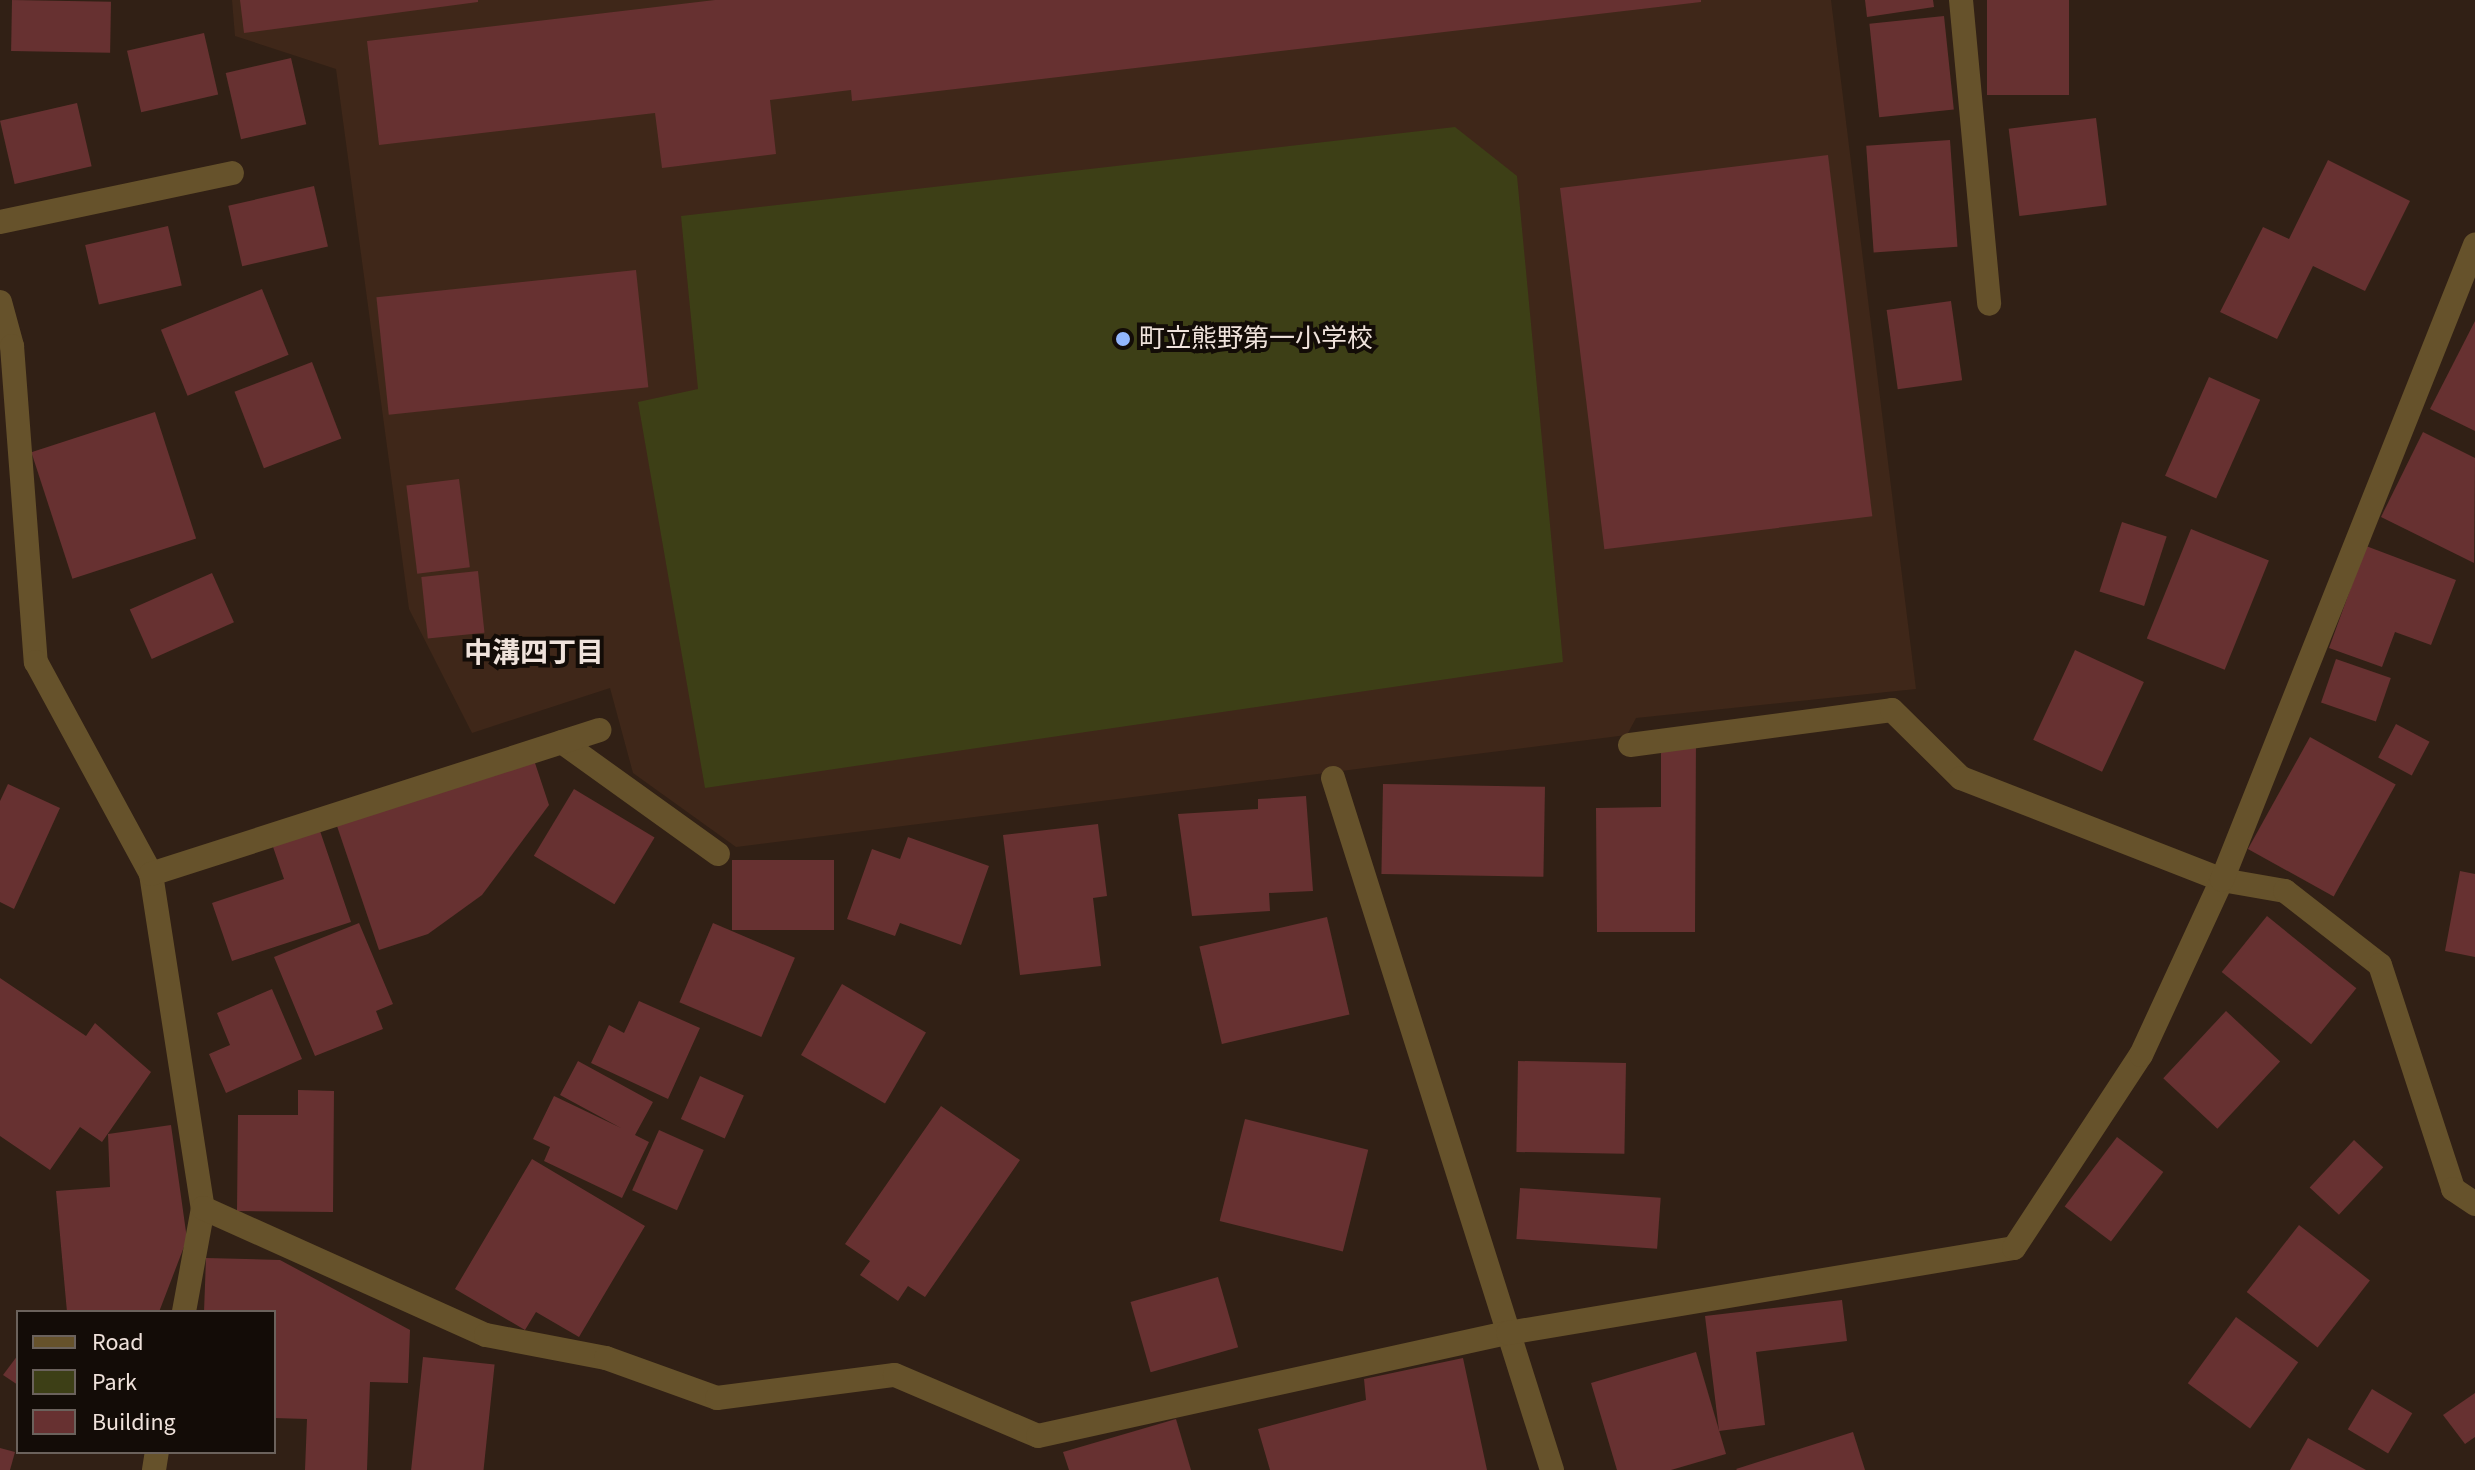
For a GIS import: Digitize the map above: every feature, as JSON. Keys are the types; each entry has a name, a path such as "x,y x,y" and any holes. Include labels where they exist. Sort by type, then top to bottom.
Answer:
{"street":[{"path":"1961,0 1989,304"},
{"path":"0,222 232,173"},
{"path":"203,1208 486,1335 606,1358 717,1398 895,1375 1038,1436 1508,1333 2014,1248 2141,1055 2222,880 2475,245"},
{"path":"0,302 12,346 36,662 151,874 203,1208 184,1310"},
{"path":"1630,745 1892,710 1961,778 2222,880 2285,891 2380,965 2453,1189 2475,1204"},
{"path":"151,874 599,730"},
{"path":"562,742 718,854"},
{"path":"1333,778 1552,1470"}],"shaded area":[{"name":"町立熊野第一小学校","path":"232,0 1831,0 1916,689 1636,718 1627,735 736,847 633,773 610,688 472,733 409,609 336,69 235,36"}],"green space":[{"path":"1455,127 1517,176 1563,662 705,788 638,402 698,389 681,216"}],"building":[{"path":"12,0 111,2 110,53 11,51"},
{"path":"240,0 478,0 478,2 244,33"},
{"path":"715,0 1701,2 852,101 851,90 770,100 776,154 662,168 655,113 379,145 367,41"},
{"path":"1865,0 1933,0 1934,7 1867,17"},
{"path":"1987,0 2069,0 2069,95 1987,95"},
{"path":"1944,16 1954,109 1879,117 1869,24"},
{"path":"204,33 218,94 141,112 127,51"},
{"path":"291,58 306,124 241,139 226,73"},
{"path":"77,103 92,166 15,184 0,121"},
{"path":"2096,118 2107,205 2019,216 2009,129"},
{"path":"1950,140 1957,247 1874,253 1866,146"},
{"path":"1828,155 1872,516 1604,549 1560,188"},
{"path":"2328,160 2410,201 2365,291 2313,266 2277,339 2220,312 2263,227 2289,239"},
{"path":"314,186 328,246 242,266 228,206"},
{"path":"168,226 182,285 99,305 85,245"},
{"path":"636,270 648,387 389,415 376,297"},
{"path":"262,289 289,355 188,396 161,330"},
{"path":"1951,301 1962,380 1898,389 1887,310"},
{"path":"2475,321 2475,431 2430,409"},
{"path":"312,362 341,439 264,468 235,392"},
{"path":"2209,377 2260,400 2216,498 2165,476"},
{"path":"155,412 196,538 72,579 31,452"},
{"path":"2423,432 2475,458 2474,563 2381,517"},
{"path":"459,479 470,567 417,574 406,485"},
{"path":"2122,522 2167,537 2144,606 2099,591"},
{"path":"2191,529 2269,560 2225,670 2147,638"},
{"path":"2366,546 2456,580 2431,645 2395,632 2382,667 2329,648"},
{"path":"478,571 484,633 428,639 421,577"},
{"path":"212,573 234,622 152,659 130,610"},
{"path":"2075,650 2144,682 2102,772 2033,740"},
{"path":"2336,659 2391,678 2376,721 2321,702"},
{"path":"2396,724 2430,742 2412,775 2378,758"},
{"path":"1696,737 1695,932 1597,932 1596,808 1661,807 1661,742"},
{"path":"2310,737 2396,785 2334,896 2248,849"},
{"path":"534,760 549,805 482,895 428,934 379,950 337,826"},
{"path":"8,784 60,808 14,909 0,902 0,801"},
{"path":"1383,784 1545,787 1543,877 1381,874"},
{"path":"574,789 655,837 614,904 534,856"},
{"path":"1306,796 1313,891 1269,893 1270,911 1192,916 1178,814 1258,809 1258,799"},
{"path":"1098,824 1107,896 1093,898 1101,966 1020,975 1003,835"},
{"path":"318,825 351,922 232,961 212,903 284,879 271,841"},
{"path":"908,837 989,866 961,945 900,923 895,936 847,919 872,849 900,859"},
{"path":"732,860 834,860 834,930 732,930"},
{"path":"2460,871 2475,874 2475,957 2445,951"},
{"path":"2267,916 2356,988 2311,1044 2222,972"},
{"path":"1327,917 1349,1014 1222,1044 1199,946"},
{"path":"359,923 393,1004 376,1011 383,1029 315,1056 274,957"},
{"path":"713,923 795,958 761,1037 679,1002"},
{"path":"0,978 86,1036 95,1023 151,1072 102,1142 80,1127 50,1170 0,1136"},
{"path":"842,984 926,1032 885,1104 801,1055"},
{"path":"272,989 302,1059 226,1093 209,1054 230,1045 217,1013"},
{"path":"639,1001 700,1028 668,1099 591,1063 609,1025 624,1033"},
{"path":"2226,1011 2280,1061 2217,1129 2163,1078"},
{"path":"578,1061 653,1102 635,1135 649,1142 622,1198 544,1161 550,1147 533,1139 554,1096 621,1128 560,1095"},
{"path":"1518,1061 1626,1063 1624,1154 1516,1152"},
{"path":"700,1076 744,1096 725,1138 681,1119"},
{"path":"298,1090 334,1091 333,1212 237,1211 238,1115 298,1115"},
{"path":"941,1106 1020,1160 925,1297 908,1286 898,1301 860,1275 870,1261 845,1244"},
{"path":"1245,1119 1368,1150 1343,1252 1220,1221"},
{"path":"171,1125 187,1239 160,1310 67,1310 56,1191 110,1187 108,1134"},
{"path":"659,1130 704,1150 677,1210 632,1190"},
{"path":"2117,1137 2163,1172 2111,1241 2065,1206"},
{"path":"2354,1140 2383,1167 2339,1215 2310,1188"},
{"path":"532,1159 645,1226 579,1337 536,1312 525,1330 455,1289"},
{"path":"1520,1188 1661,1198 1657,1249 1516,1239"},
{"path":"2299,1225 2370,1280 2318,1347 2247,1292"},
{"path":"206,1258 280,1260 410,1330 408,1383 370,1382 367,1470 305,1470 307,1419 276,1418 276,1310 204,1310"},
{"path":"1218,1277 1238,1347 1151,1372 1131,1302"},
{"path":"1842,1300 1847,1341 1756,1352 1765,1425 1719,1431 1705,1316"},
{"path":"2236,1317 2298,1362 2250,1429 2188,1383"},
{"path":"1696,1352 1726,1454 1671,1470 1617,1470 1591,1383"},
{"path":"423,1357 495,1365 484,1470 411,1470"},
{"path":"16,1358 16,1384 3,1375"},
{"path":"1463,1358 1487,1470 1270,1470 1258,1429 1366,1400 1364,1379"},
{"path":"2372,1389 2412,1413 2388,1453 2348,1429"},
{"path":"2475,1393 2475,1437 2465,1444 2443,1415"},
{"path":"1176,1419 1191,1470 1069,1470 1063,1452"},
{"path":"1853,1432 1865,1470 1736,1469"},
{"path":"2308,1438 2366,1470 2290,1470"},
{"path":"0,1448 15,1452 10,1470 0,1470"}],"place":[{"name":"町立熊野第一小学校","path":"1123,339"}],"district":[{"name":"中溝四丁目","path":"534,653"}]}
